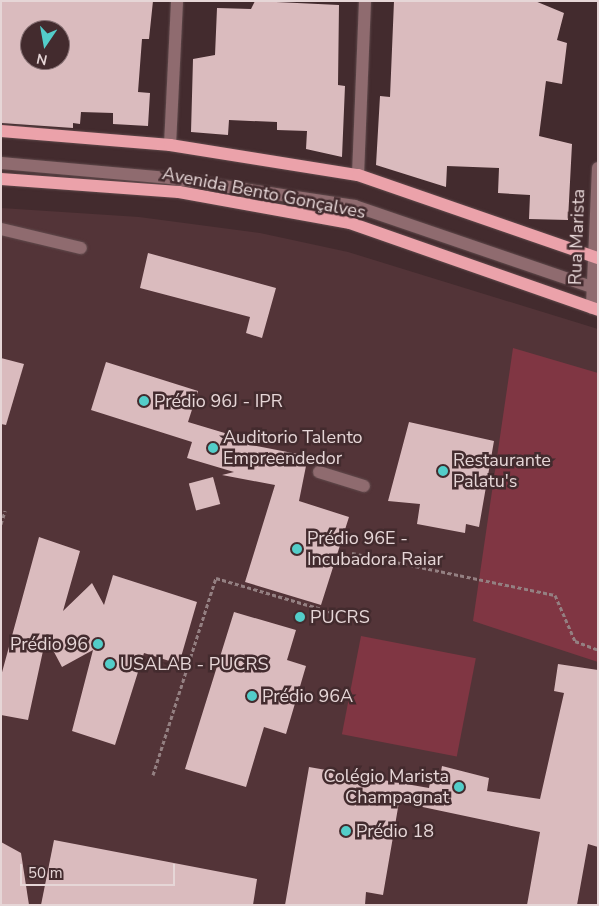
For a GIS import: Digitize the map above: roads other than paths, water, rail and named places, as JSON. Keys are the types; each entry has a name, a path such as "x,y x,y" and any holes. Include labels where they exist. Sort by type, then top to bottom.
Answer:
{"main road":[{"name":"Avenida Bento Gonçalves","path":"1,131 170,145 358,175 596,259"},
{"name":"Avenida Bento Gonçalves","path":"1,179 179,192 350,224 596,308"}],"street":[{"path":"170,145 178,1"},
{"path":"358,175 365,1"},
{"path":"1,163 170,178 355,206 595,289"},
{"name":"Rua Marista","path":"596,308 598,168"},
{"path":"1,229 81,248"},
{"path":"319,472 364,486"}],"place":[{"name":"Prédio 96J - IPR","path":"144,401"},
{"name":"Auditorio Talento Empreendedor","path":"213,448"},
{"name":"Restaurante Palatu's","path":"443,471"},
{"name":"Prédio 96E - Incubadora Raiar","path":"297,549"},
{"name":"PUCRS","path":"300,617"},
{"name":"Prédio 96","path":"98,644"},
{"name":"USALAB - PUCRS","path":"110,664"},
{"name":"Prédio 96A","path":"252,696"},
{"name":"Colégio Marista Champagnat","path":"459,787"},
{"name":"Prédio 18","path":"346,831"}]}
